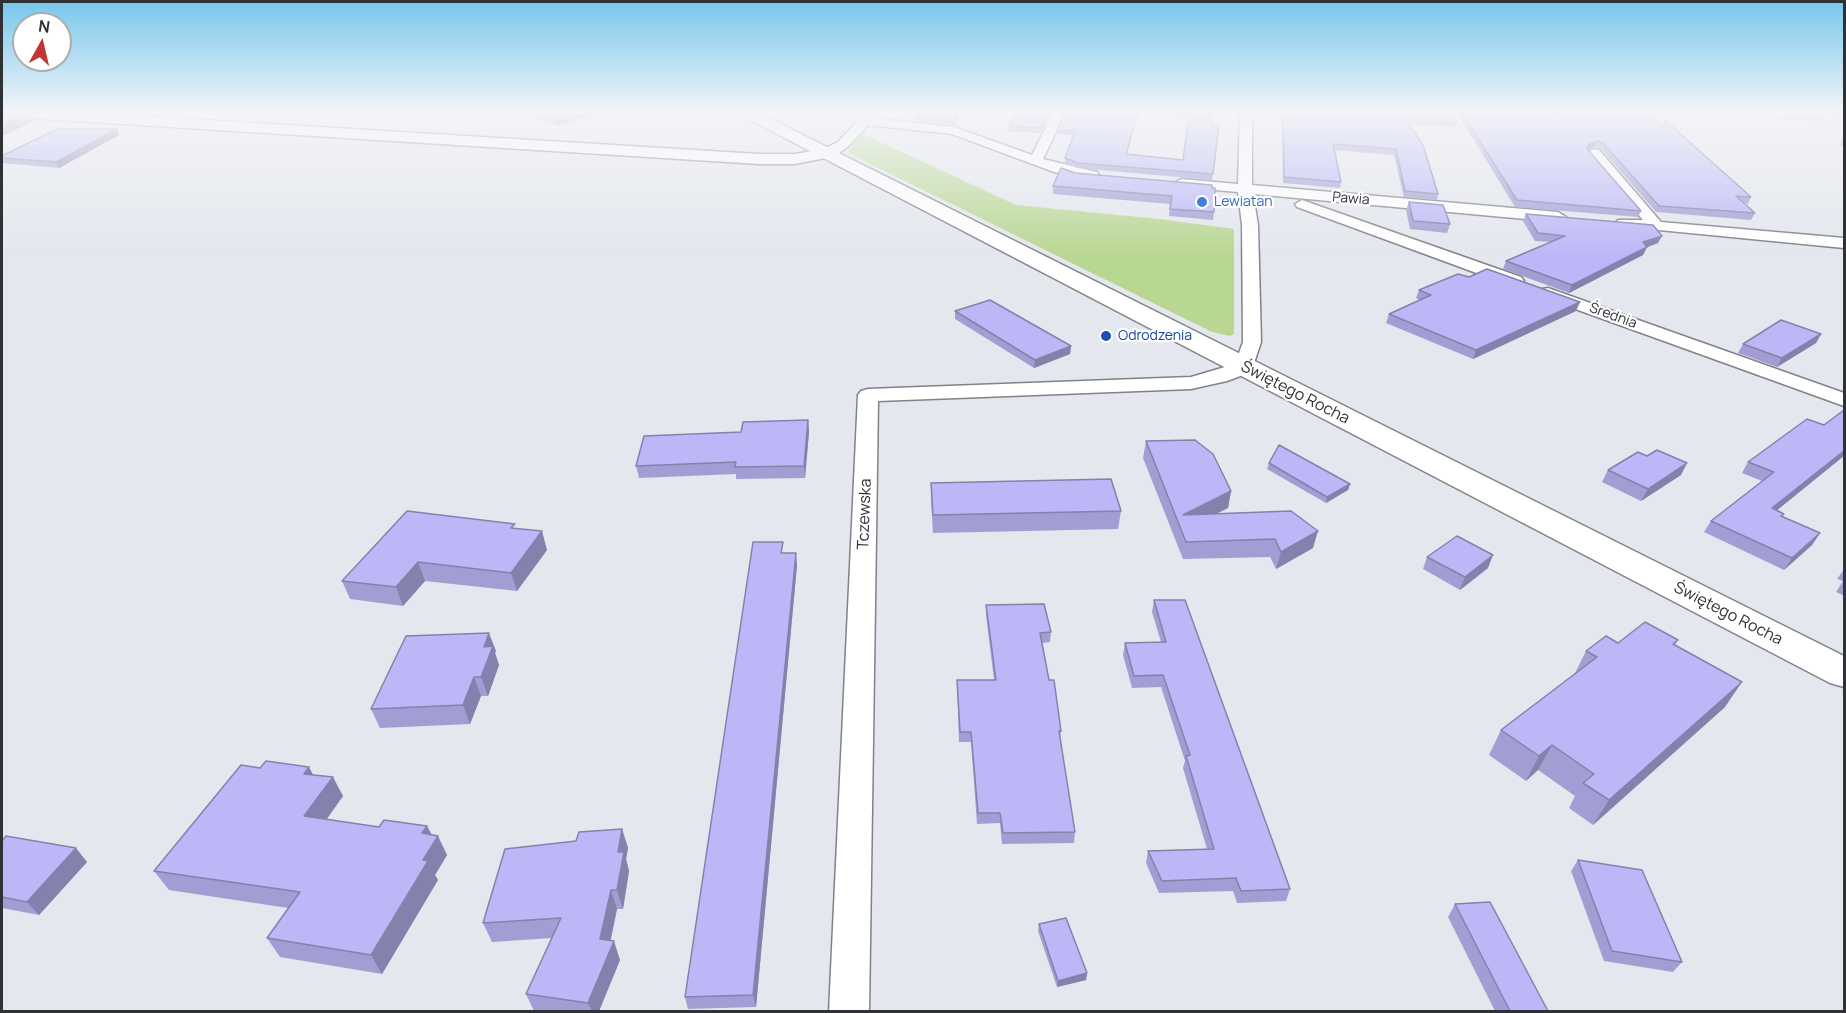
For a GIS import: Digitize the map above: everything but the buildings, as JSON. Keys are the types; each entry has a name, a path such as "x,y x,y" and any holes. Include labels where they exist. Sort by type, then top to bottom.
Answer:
{"main road":[{"name":"Świętego Rocha","path":"836,160 1845,673"}],"street":[{"path":"1244,368 1252,342 1250,225 1245,189 1245,160"},
{"path":"1600,160 1656,226"},
{"path":"1035,161 1075,174 1110,177"},
{"name":"Pawia","path":"1167,182 1568,218"},
{"name":"Średnia","path":"1245,189 1320,209 1845,400"},
{"path":"1612,222 1844,243"},
{"name":"Tczewska","path":"849,1011 868,395 1191,383 1220,378 1244,368"}],"green space":[{"path":"863,160 920,160 1016,205 1234,229 1234,334 1230,336 1212,332"}],"place":[{"name":"Lewiatan","path":"1202,202"},
{"name":"Odrodzenia","path":"1106,336"}]}
